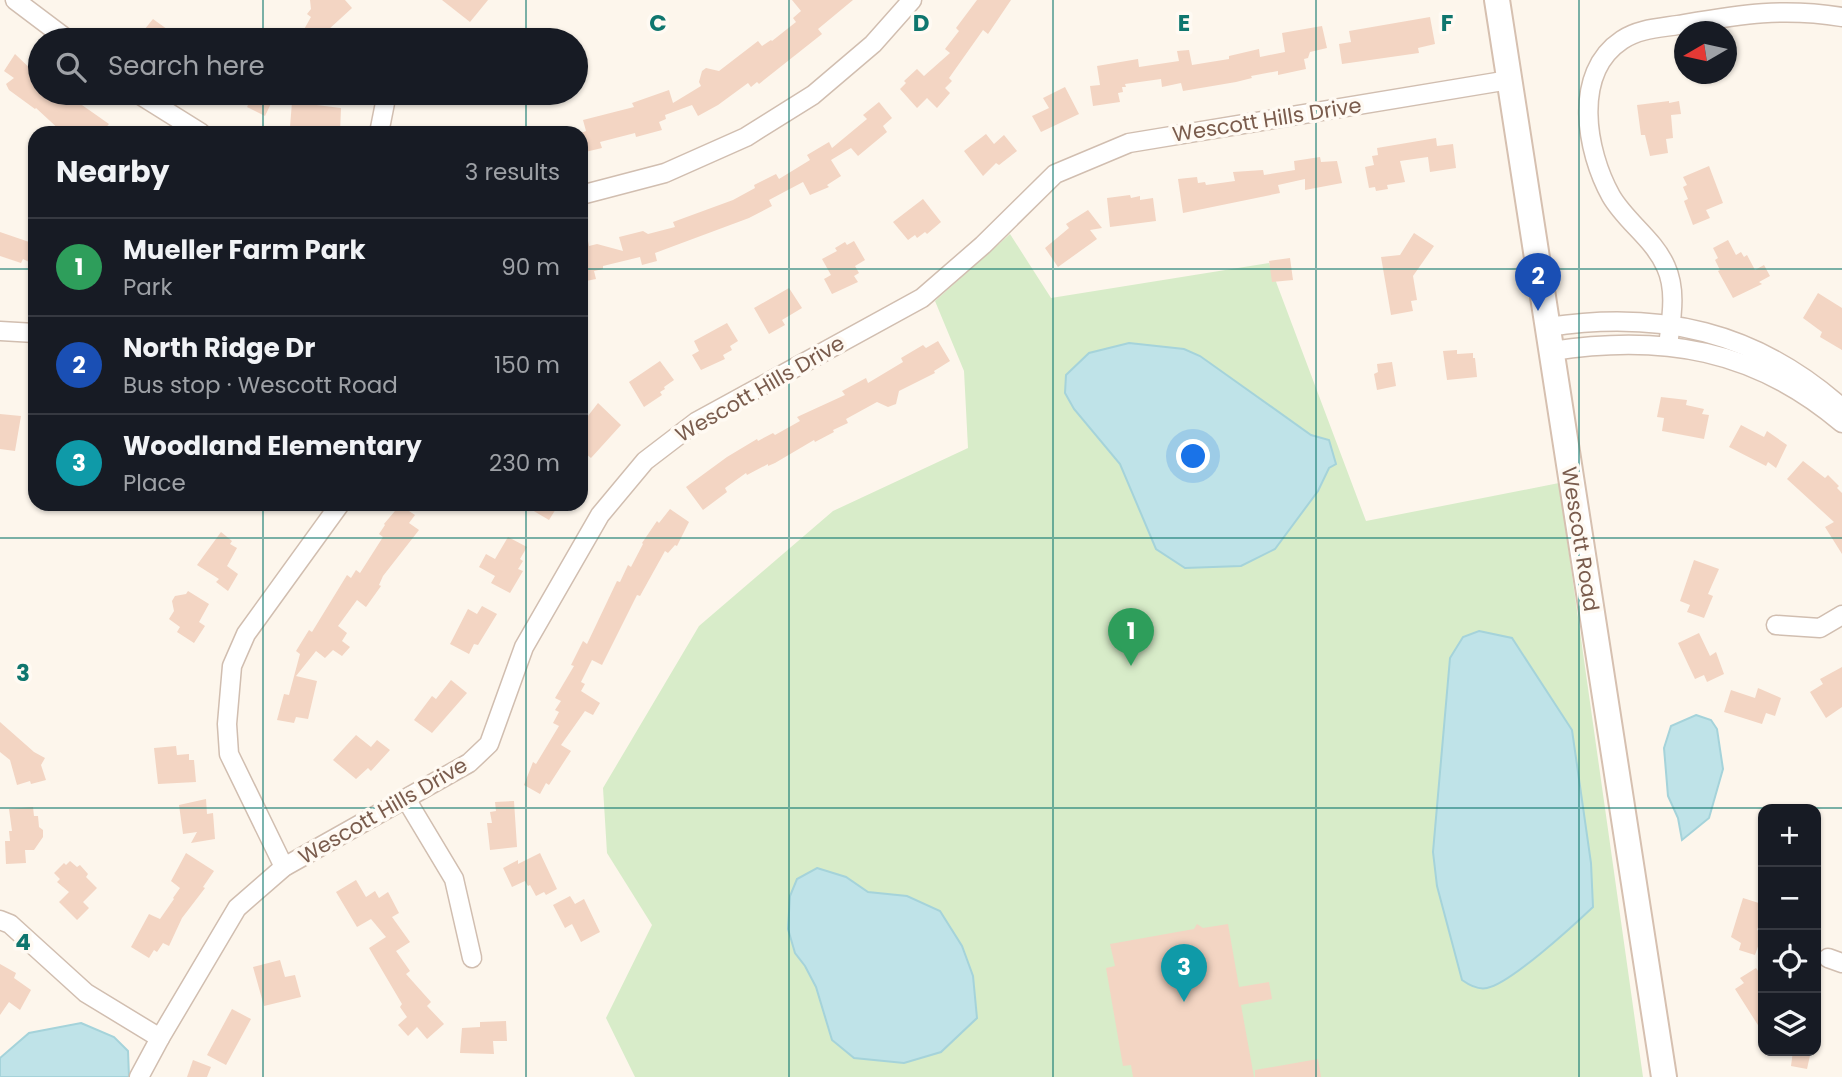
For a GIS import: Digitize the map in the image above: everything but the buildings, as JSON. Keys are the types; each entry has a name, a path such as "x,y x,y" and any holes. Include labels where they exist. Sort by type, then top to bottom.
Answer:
{"street":[{"path":"15,0 52,28"},
{"path":"588,193 665,173 746,137 813,95 873,44 912,0"},
{"name":"Wescott Road","path":"1497,0 1664,1077"},
{"path":"1668,346 1672,304 1667,269 1658,252 1626,219 1611,197 1600,173 1589,106 1590,85 1595,71 1612,47 1623,39 1651,29 1771,11 1842,17"},
{"name":"Wescott Hills Drive","path":"139,1077 237,908 284,867 469,764 489,744 524,647 600,515 645,461 696,422 922,298 983,245 1055,174 1129,144 1509,80"},
{"path":"156,105 190,126"},
{"path":"380,126 385,105"},
{"path":"1550,339 1618,320 1671,324 1704,331 1748,346 1803,377 1842,408"},
{"path":"0,331 28,333"},
{"path":"1550,339 1668,346 1715,355 1769,375 1790,386 1842,422"},
{"path":"284,867 229,754 227,724 232,666 246,634 335,511"},
{"path":"1776,625 1820,628 1842,615"},
{"path":"406,799 454,879 472,958"},
{"path":"0,920 10,924 86,993 160,1038"}],"green space":[{"path":"1010,234 1051,298 1269,263 1366,521 1559,483 1643,1077 635,1077 606,1018 652,925 607,853 603,788 699,626 833,511 968,448 964,371 935,301"}],"water":[{"path":"1129,343 1184,349 1200,356 1311,435 1329,440 1336,464 1329,468 1318,491 1275,549 1241,566 1185,568 1156,549 1120,464 1074,409 1065,393 1066,375 1089,353"},
{"path":"1479,631 1512,638 1572,730 1591,863 1593,907 1526,965 1487,988 1474,987 1462,980 1437,886 1433,852 1450,658 1463,637"},
{"path":"1696,715 1711,720 1717,729 1723,769 1709,818 1682,840 1678,818 1668,796 1664,748 1671,726"},
{"path":"817,868 846,877 868,892 907,896 940,911 962,946 973,976 977,1018 941,1052 904,1063 854,1058 832,1040 816,987 795,953 788,929 790,896 797,879"},
{"path":"81,1023 114,1037 128,1051 129,1077 0,1077 0,1058 29,1033"}],"place":[{"name":"North Ridge Dr","path":"1538,311"},
{"name":"Mueller Farm Park","path":"1131,666"},
{"name":"Woodland Elementary","path":"1184,1002"}]}
